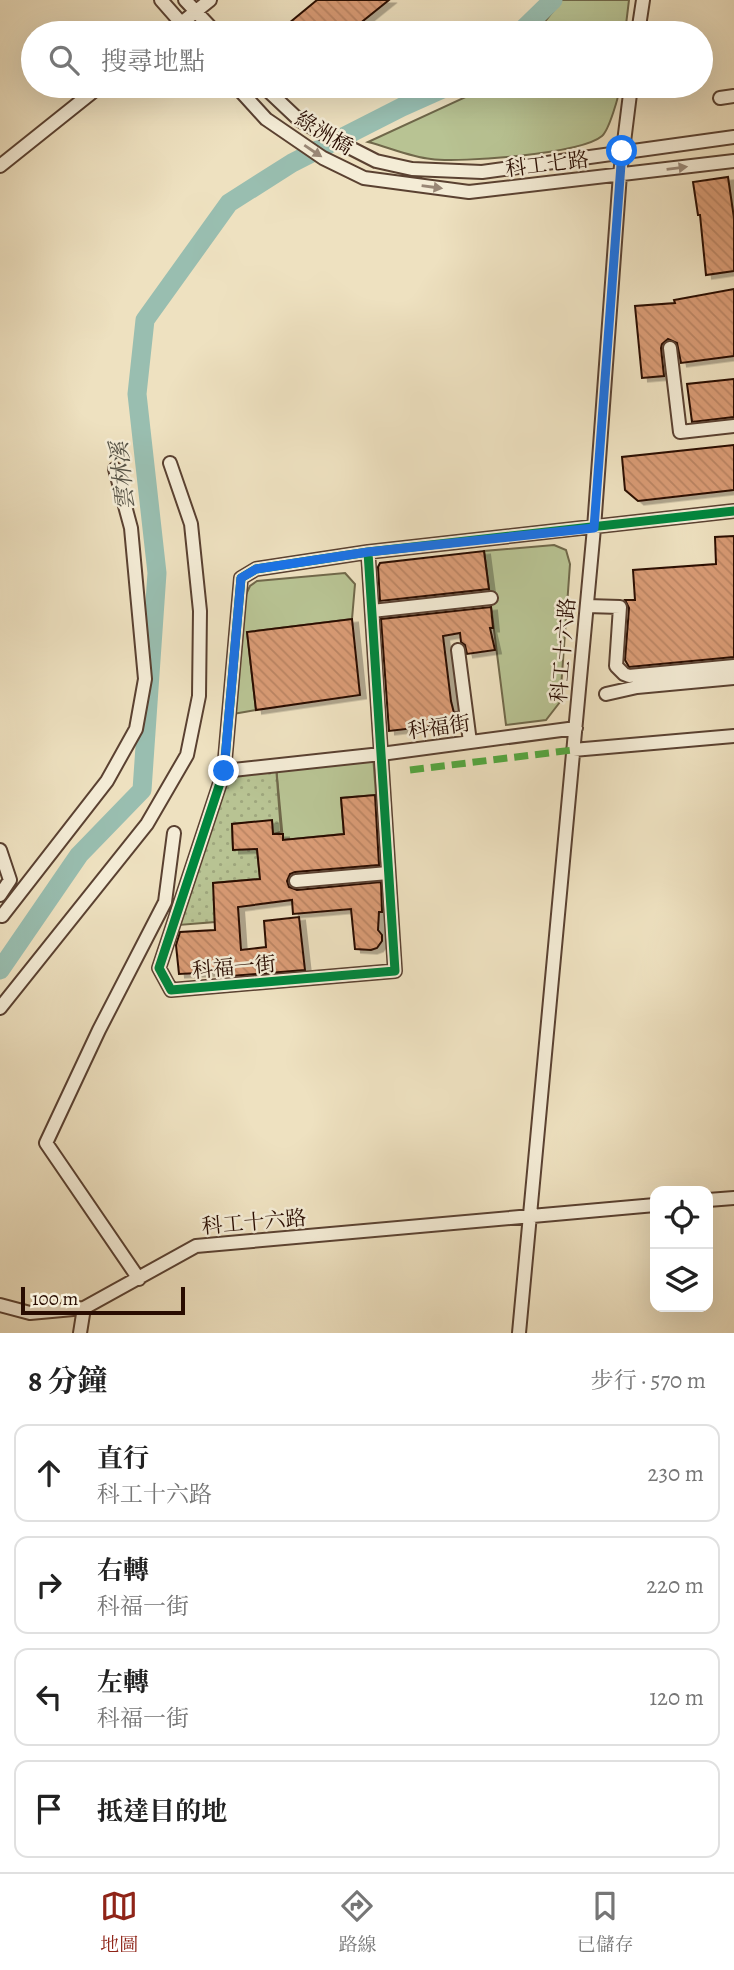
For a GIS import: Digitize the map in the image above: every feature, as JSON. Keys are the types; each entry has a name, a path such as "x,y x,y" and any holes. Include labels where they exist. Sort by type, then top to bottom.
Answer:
{"street":[{"path":"161,0 180,21"},
{"path":"185,0 205,21"},
{"path":"190,21 210,0"},
{"path":"640,21 643,0"},
{"path":"0,166 85,98"},
{"name":"綠洲橋","path":"247,98 266,119 323,158 364,178"},
{"name":"綠洲橋","path":"276,98 298,119 376,161"},
{"name":"科工十六路","path":"519,1333 594,528 620,174 629,98"},
{"name":"科工七路","path":"376,161 412,169 482,172 734,137"},
{"name":"科工七路","path":"364,178 469,192 734,161"},
{"path":"670,348 680,432 734,426"},
{"path":"0,1008 147,824 187,755 199,696 200,611 191,524 170,463"},
{"path":"1,914 107,781 136,729 145,679 131,528 116,469"},
{"name":"科福一街","path":"368,552 395,971 171,990 159,968 224,771 241,578 256,569 368,552 734,511"},
{"path":"372,611 491,598"},
{"path":"587,606 620,607 616,666 624,674 629,676 734,666"},
{"path":"458,650 470,742"},
{"path":"606,694 637,687 734,678"},
{"name":"科福街","path":"224,771 381,754 576,728"},
{"path":"573,750 734,736"},
{"path":"139,1279 46,1143 99,1030 165,902 174,833"},
{"path":"0,850 10,880 0,894"},
{"path":"296,881 388,873"},
{"path":"713,1200 734,1198"},
{"path":"529,1217 650,1205"},
{"name":"科工十六路","path":"0,1305 30,1313 84,1308 196,1246 529,1217"},
{"path":"80,1333 84,1308"}],"green space":[{"path":"562,0 629,0 626,21 545,21"},
{"path":"464,98 617,98 605,133 590,142 570,148 520,156 446,160 415,156 368,142"},
{"path":"554,545 566,550 570,564 560,702 546,720 506,725 484,551"},
{"path":"345,573 355,584 352,619 247,632 256,710 233,714 241,605 250,586 257,581"},
{"path":"373,755 376,795 341,798 344,834 283,840 276,766"},
{"path":"276,766 281,832 273,834 271,821 232,824 233,849 257,849 260,879 214,883 215,922 179,925 224,771"}],"building":[{"path":"317,0 389,0 363,21 292,21"},
{"path":"728,177 734,218 734,271 706,275 700,215 693,182"},
{"path":"734,289 734,356 681,363 677,343 668,339 661,348 664,376 642,378 635,306 675,303 674,300"},
{"path":"734,379 734,417 692,422 687,384"},
{"path":"734,445 734,490 638,501 625,490 622,457"},
{"path":"734,536 734,657 629,667 625,660 629,608 625,600 635,600 633,570 716,564 715,537"},
{"path":"484,551 489,589 380,601 380,563"},
{"path":"491,607 493,628 490,628 495,650 467,654 460,633 443,636 451,701 459,723 389,731 381,619"},
{"path":"352,619 360,695 256,710 247,632"},
{"path":"375,795 379,865 295,872 290,874 287,881 289,887 297,890 381,882 382,912 379,912 378,930 382,941 377,948 355,949 351,909 293,914 292,900 238,907 241,950 266,947 264,921 299,917 305,970 218,977 218,972 179,974 176,945 180,932 215,930 213,883 260,879 257,849 233,850 232,824 272,820 273,834 283,834 283,840 344,834 341,798"}],"waterway":[{"name":"雲林溪","path":"531,21 553,0"},
{"name":"雲林溪","path":"0,970 79,855 142,790 157,573 137,394 145,320 229,203 292,163 422,98"}],"marked path":[{"path":"410,770 573,750"}],"cycle path":[{"path":"368,552 395,971 171,990 159,968 224,771 241,578 256,569 368,552 734,511"}],"route":[{"path":"224,771 241,578 256,569 368,552 594,528 622,151"}]}
